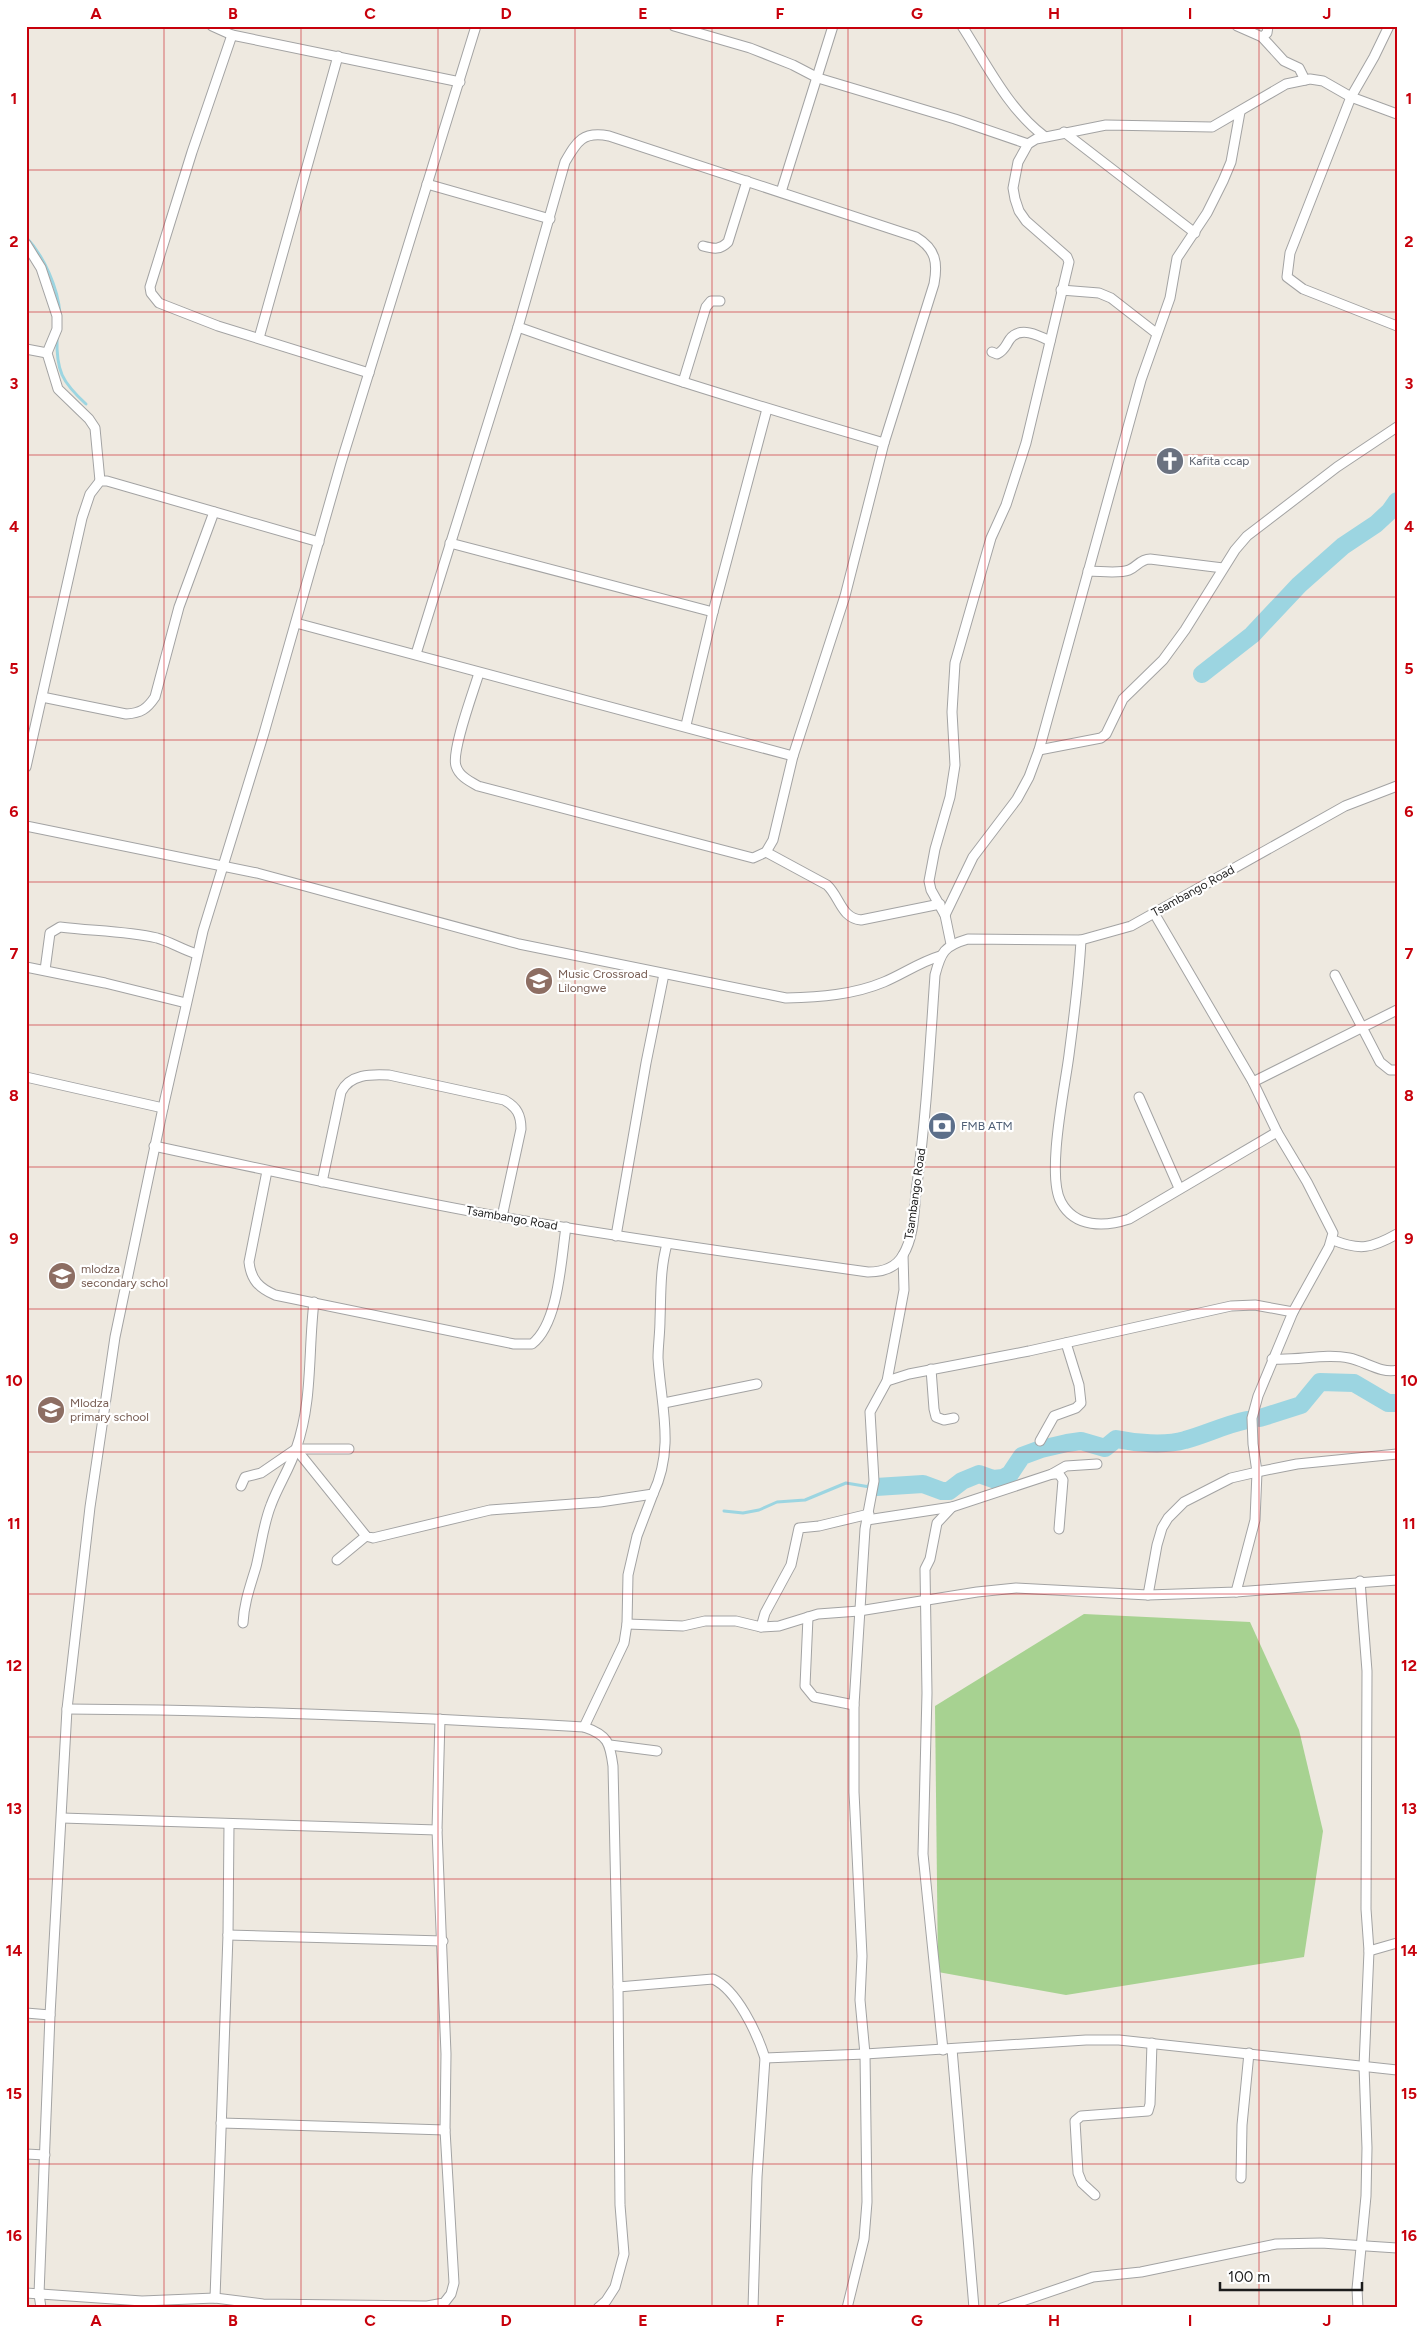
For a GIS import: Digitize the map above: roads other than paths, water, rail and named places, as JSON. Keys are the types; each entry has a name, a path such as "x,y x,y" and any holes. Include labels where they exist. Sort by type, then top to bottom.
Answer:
{"street":[{"path":"212,26 232,35 460,82"},
{"path":"41,2308 39,2294 50,2015 68,1709 104,1399 115,1337 154,1146 197,954 369,373 476,26"},
{"path":"674,26 750,48 793,64 818,78 955,118 1028,144"},
{"path":"781,192 818,78 832,26"},
{"path":"962,26 1000,86 1030,125 1044,136"},
{"path":"1237,26 1262,37 1284,61 1299,68 1305,80"},
{"path":"1262,37 1267,33 1268,26"},
{"path":"1389,26 1351,97 1290,253 1287,277 1304,289 1397,326"},
{"path":"232,35 192,152 150,286 151,293 159,303 218,326 369,373"},
{"path":"259,338 338,56"},
{"path":"951,944 945,915 930,890 929,881 935,849 950,797 955,765 952,712 955,663 991,538 1006,505 1026,443 1068,259 1026,221 1019,211 1013,188 1018,162 1028,144 1044,136 1064,132 1106,125 1203,128 1219,124 1286,84 1305,80 1323,81 1351,97 1397,114"},
{"path":"945,915 973,857 1017,798 1029,777 1039,750 1141,380 1156,333 1170,298 1177,258 1207,213 1230,162 1240,112"},
{"path":"1064,132 1195,233"},
{"path":"416,654 518,327 565,162 573,148 583,137 596,134 610,136 916,237 926,243 936,261 934,284 884,443 845,596 793,756 772,840 766,852 754,858 478,786 463,778 456,766 456,750 480,672"},
{"path":"703,246 713,249 722,248 728,242 747,181"},
{"path":"427,184 550,219"},
{"path":"26,244 41,268 57,316 57,329 47,353 58,388 89,419 95,428 100,481 90,494 82,518 26,767"},
{"path":"1062,290 1099,293 1110,298 1156,333"},
{"path":"683,382 706,307 711,301 720,301"},
{"path":"518,327 767,409 884,443"},
{"path":"992,352 997,354 1005,350 1010,340 1016,334 1024,332 1038,335 1050,341"},
{"path":"26,349 47,353"},
{"path":"686,726 712,612 767,409"},
{"path":"1039,750 1101,738 1106,734 1123,699 1163,660 1185,630 1223,568 1247,536 1337,467 1397,427"},
{"path":"100,481 107,481 319,542"},
{"path":"42,697 126,714 138,713 148,707 155,697 179,607 214,512"},
{"path":"450,543 712,612"},
{"path":"1088,570 1125,571 1134,568 1145,559 1223,568"},
{"path":"296,623 793,756"},
{"name":"Tsambango Road","path":"154,1146 322,1182 502,1217 616,1236 868,1272 891,1268 903,1255 910,1234 921,1154 935,975 940,956 951,944 968,939 1081,940 1131,926 1345,806 1397,786"},
{"path":"26,826 257,873 519,944 786,998 823,997 868,988 885,982 924,961 940,956"},
{"path":"766,852 827,885 846,914 852,919 861,920 940,904"},
{"path":"1154,912 1253,1082 1277,1132 1330,1226 1332,1240 1293,1312 1258,1396 1252,1418 1257,1472 1255,1520 1236,1592"},
{"path":"45,970 50,933 60,927 152,937 197,954"},
{"path":"1081,940 1079,980 1057,1150 1056,1179 1061,1202 1075,1217 1086,1222 1106,1225 1129,1219 1277,1132"},
{"path":"26,968 45,970 186,1003"},
{"path":"616,1236 646,1063 664,974"},
{"path":"1335,975 1380,1062 1390,1070 1397,1070"},
{"path":"1253,1082 1397,1010"},
{"path":"322,1182 345,1084 351,1079 375,1074 389,1075 504,1100 513,1105 521,1120 521,1129 502,1217"},
{"path":"26,1077 163,1108"},
{"path":"1139,1097 1179,1188"},
{"path":"267,1171 249,1262 250,1273 254,1282 263,1290 275,1295 514,1344 532,1344 544,1331 550,1316 566,1227"},
{"path":"1332,1240 1354,1247 1365,1248 1376,1245 1397,1234"},
{"path":"584,1727 624,1643 627,1624 628,1575 637,1536 663,1468 664,1403 658,1347 662,1269 667,1244"},
{"path":"847,2308 864,2239 868,2202 865,2054 860,2000 862,1956 854,1792 854,1705 859,1611 868,1517 874,1481 870,1412 887,1382 904,1290 903,1255"},
{"path":"243,1623 244,1603 256,1567 268,1512 296,1449 309,1388 309,1339 314,1302"},
{"path":"887,1382 931,1369 1176,1320 1231,1306 1255,1305 1293,1312"},
{"path":"1040,1441 1054,1416 1076,1408 1081,1403 1079,1385 1066,1343"},
{"path":"1272,1359 1290,1360 1342,1357 1363,1361 1388,1372 1397,1370"},
{"path":"931,1369 936,1417 944,1420 954,1418"},
{"path":"664,1403 757,1384"},
{"path":"296,1449 366,1536 373,1538 490,1510 590,1503 653,1494"},
{"path":"241,1486 245,1477 261,1473 296,1449 349,1449"},
{"path":"1148,1595 1162,1528 1176,1508 1184,1502 1232,1478 1257,1472 1297,1464 1397,1454"},
{"path":"761,1627 765,1613 791,1565 799,1528 868,1517 952,1507 1052,1474 1066,1466 1097,1464"},
{"path":"1052,1474 1059,1474 1063,1480 1059,1529"},
{"path":"952,1507 940,1519 936,1528 930,1559 925,1569 927,1693 923,1854 947,2050 974,2308"},
{"path":"337,1560 366,1536"},
{"path":"627,1624 683,1626 705,1622 736,1621 761,1627 779,1626 818,1614 859,1611 1016,1588 1148,1595 1236,1592 1360,1581 1397,1580"},
{"path":"1358,2308 1360,2246 1366,2196 1364,2066 1369,1951 1366,1909 1367,1671 1360,1581"},
{"path":"808,1617 805,1686 814,1697 854,1705"},
{"path":"68,1709 255,1712 584,1727 599,1734 610,1745 613,1766 618,1987 620,2205 624,2254 615,2287 606,2301 598,2308"},
{"path":"26,2293 142,2301 215,2298 263,2304 427,2306 444,2303 451,2294 454,2283 445,2130 446,2054 443,1941 437,1830 440,1719"},
{"path":"610,1745 657,1751"},
{"path":"62,1818 437,1830"},
{"path":"215,2298 228,1935 229,1824"},
{"path":"228,1935 443,1941"},
{"path":"1369,1951 1397,1943"},
{"path":"618,1987 706,1978 720,1982 738,2002 761,2044 765,2058 757,2177 753,2308"},
{"path":"26,2013 50,2015"},
{"path":"765,2058 947,2050 1086,2040 1152,2043 1397,2070"},
{"path":"1095,2195 1082,2183 1078,2173 1075,2121 1081,2116 1148,2111 1150,2104 1152,2043"},
{"path":"1241,2178 1242,2125 1249,2053"},
{"path":"220,2123 445,2130"},
{"path":"26,2154 45,2155"},
{"path":"1002,2308 1094,2277 1141,2272 1276,2244 1397,2248"}],"waterway":[{"path":"26,237 39,253 49,273 59,304 60,314"},
{"path":"57,337 59,367 62,375 71,389 86,404"},
{"path":"1202,674 1252,635 1299,585 1343,546 1376,524 1390,511 1397,501"},
{"path":"1260,1418 1301,1405 1320,1382 1354,1383 1388,1403 1397,1403"},
{"path":"876,1487 923,1484 942,1491 949,1491 962,1481 979,1474 993,1479 1003,1478 1010,1474 1022,1456 1041,1449 1081,1441 1105,1448 1116,1439 1150,1443 1177,1442 1247,1420"},
{"path":"724,1511 743,1513 759,1510 777,1502 805,1500 846,1483 870,1487"}],"place":[{"name":"Kafita ccap","path":"1170,461"},
{"name":"Music Crossroad Lilongwe","path":"539,981"},
{"name":"FMB ATM","path":"942,1126"},
{"name":"mlodza secondary schol","path":"62,1276"},
{"name":"Mlodza primary school","path":"51,1410"}]}
